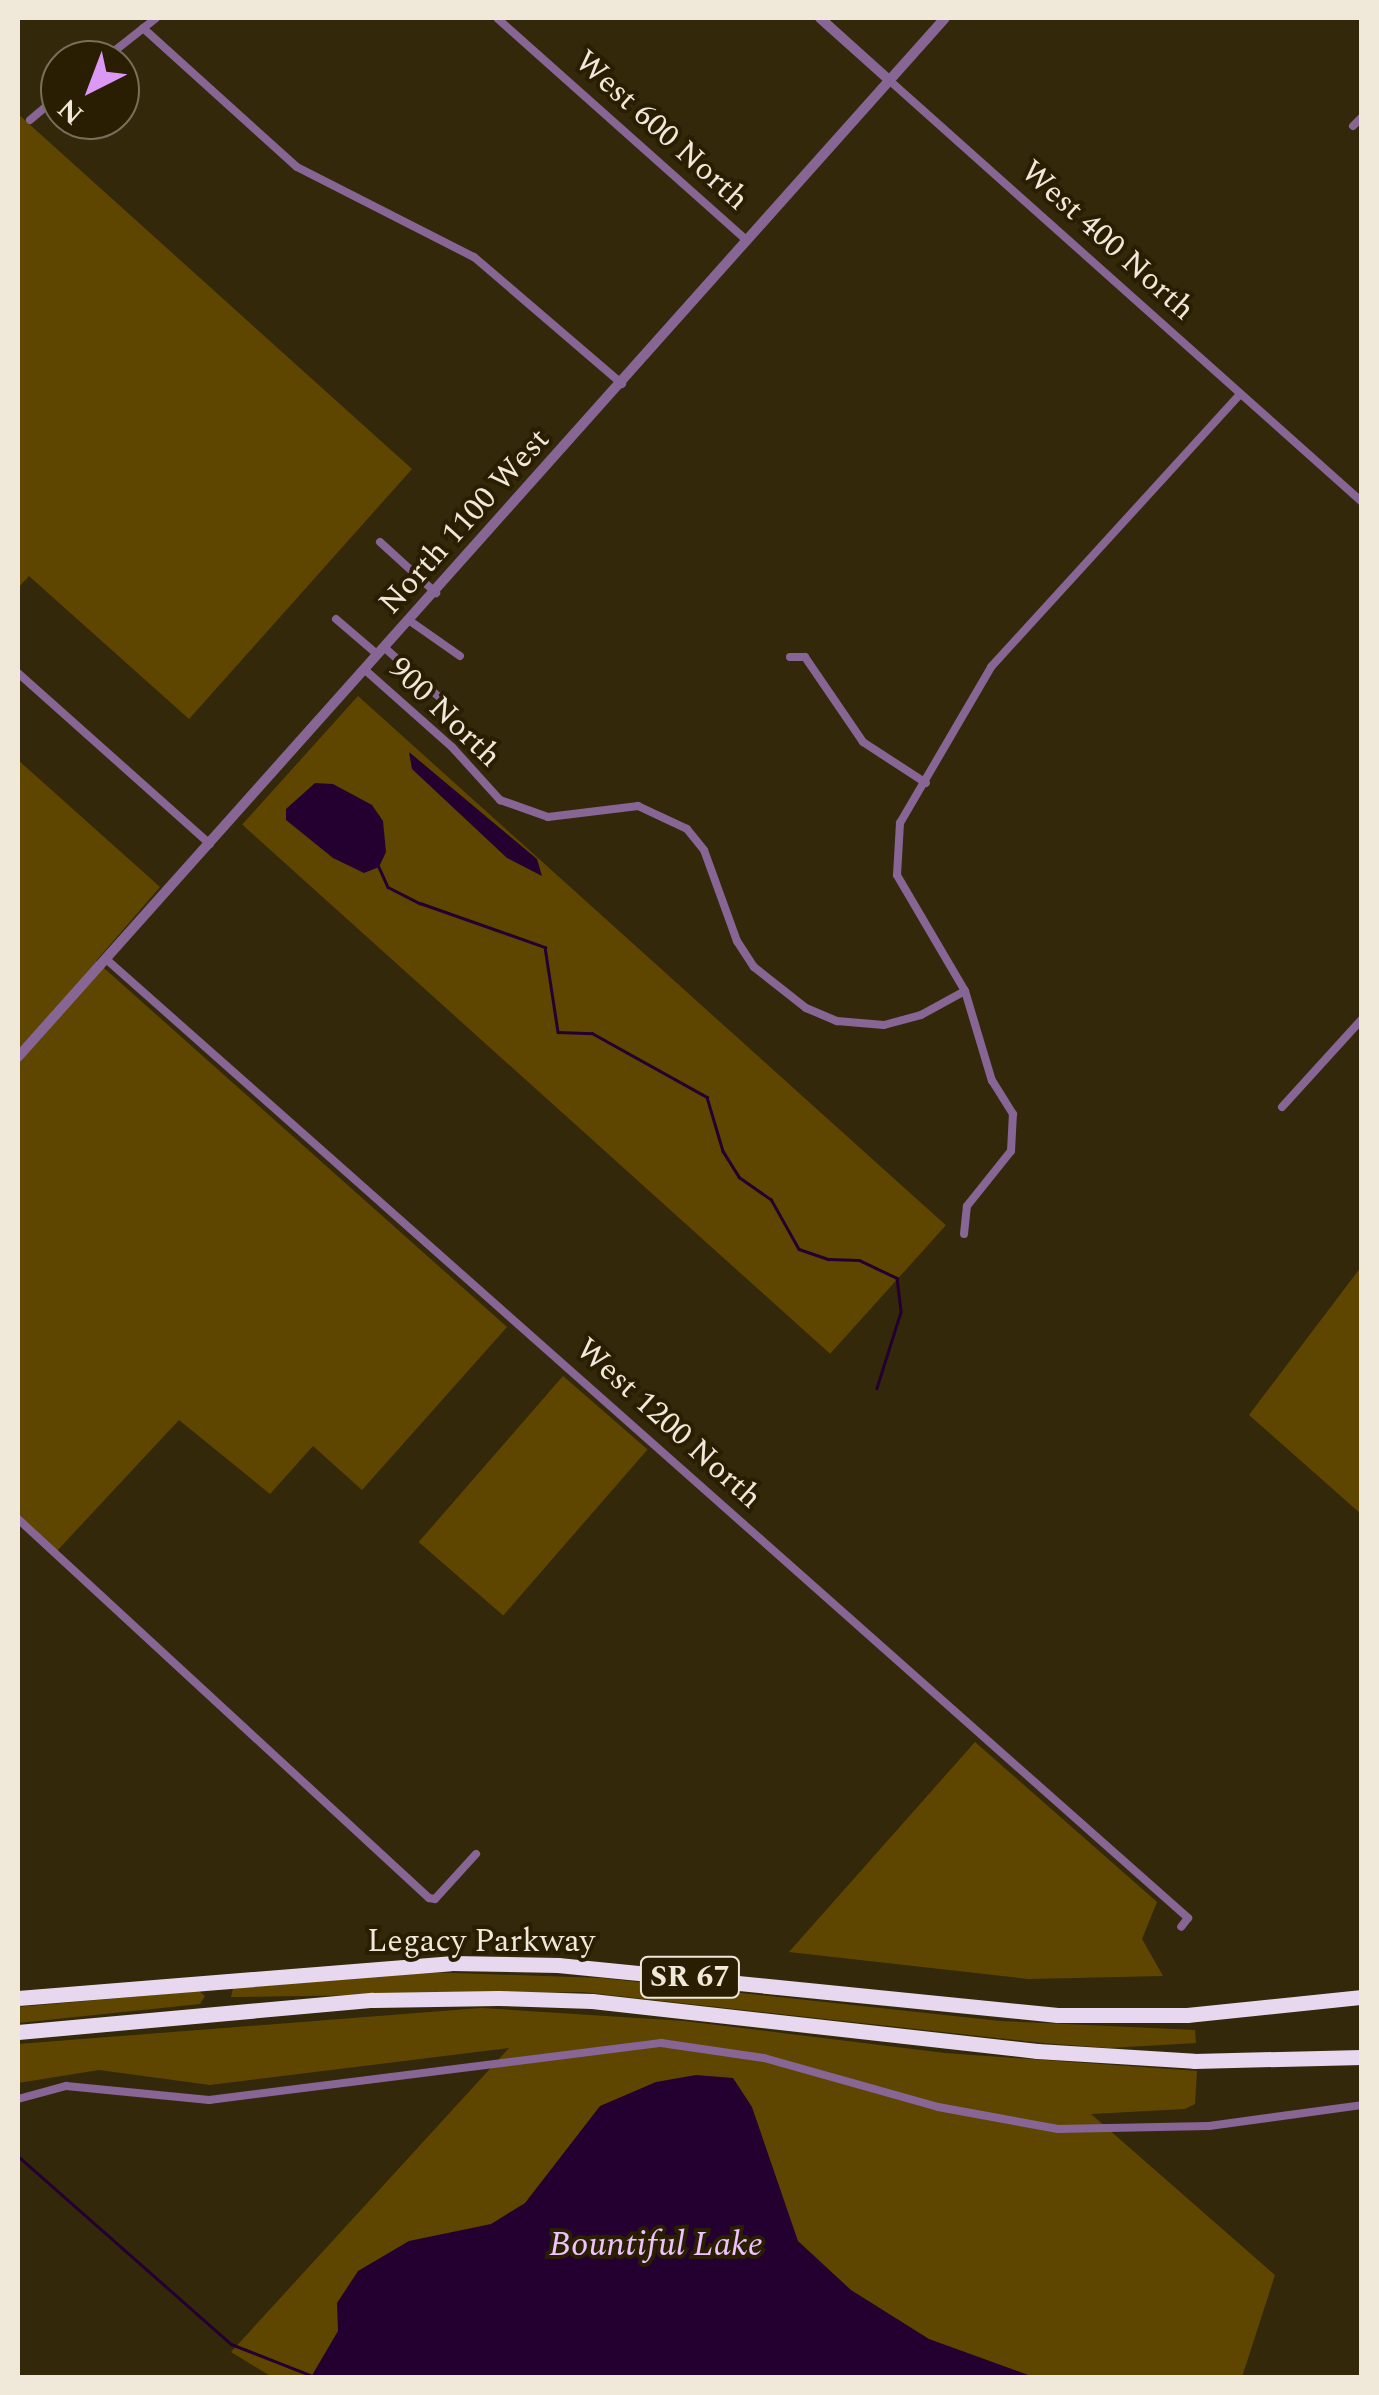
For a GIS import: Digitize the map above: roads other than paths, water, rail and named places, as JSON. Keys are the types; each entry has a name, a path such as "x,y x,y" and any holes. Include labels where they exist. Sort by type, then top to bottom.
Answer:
{"highway":[{"name":"Legacy Parkway","path":"18,1998 451,1964 558,1965 1058,2015 1187,2015 1362,1997"},
{"name":"Legacy Parkway","path":"18,2032 373,2000 498,1998 592,2001 1037,2051 1194,2061 1362,2057"}],"street":[{"path":"128,40 156,18"},
{"name":"West 600 North","path":"497,18 747,241"},
{"name":"West 400 North","path":"820,18 1362,502"},
{"name":"North 1100 West","path":"18,1057 945,18"},
{"path":"143,28 297,167 474,257 622,384"},
{"path":"30,120 40,112"},
{"path":"1353,126 1362,117"},
{"path":"964,1234 967,1206 1011,1151 1013,1114 992,1081 965,991 898,876 900,823 991,667 1240,394"},
{"path":"380,542 436,593"},
{"path":"336,619 438,696"},
{"path":"410,621 460,656"},
{"path":"790,656 805,658 862,742 926,783"},
{"name":"900 North","path":"364,669 452,747 500,800 548,817 638,806 687,829 704,850 737,941 754,967 806,1008 838,1021 884,1024 921,1016 965,991"},
{"path":"18,672 210,844"},
{"name":"West 1200 North","path":"106,959 1188,1918 1182,1927"},
{"path":"1282,1108 1362,1020"},
{"path":"18,1520 429,1898 435,1899 476,1854"},
{"path":"18,2099 66,2086 209,2100 661,2043 764,2058 938,2107 1058,2129 1209,2126 1362,2105"}],"water":[{"path":"409,752 537,859 542,876 507,858 412,769"},
{"path":"315,783 333,784 372,805 383,821 386,852 379,867 364,873 333,858 286,820 286,809"},
{"name":"Bountiful Lake","path":"696,2075 733,2078 752,2107 798,2241 851,2290 929,2339 1034,2377 311,2377 338,2331 337,2303 358,2271 409,2241 491,2224 525,2203 600,2106 656,2082"}],"waterway":[{"path":"379,867 388,887 420,903 545,947 558,1032 592,1033 707,1097 723,1151 739,1177 771,1199 799,1249 828,1259 859,1260 897,1278 901,1312 877,1388"},
{"path":"18,2156 231,2344 310,2375"}]}
